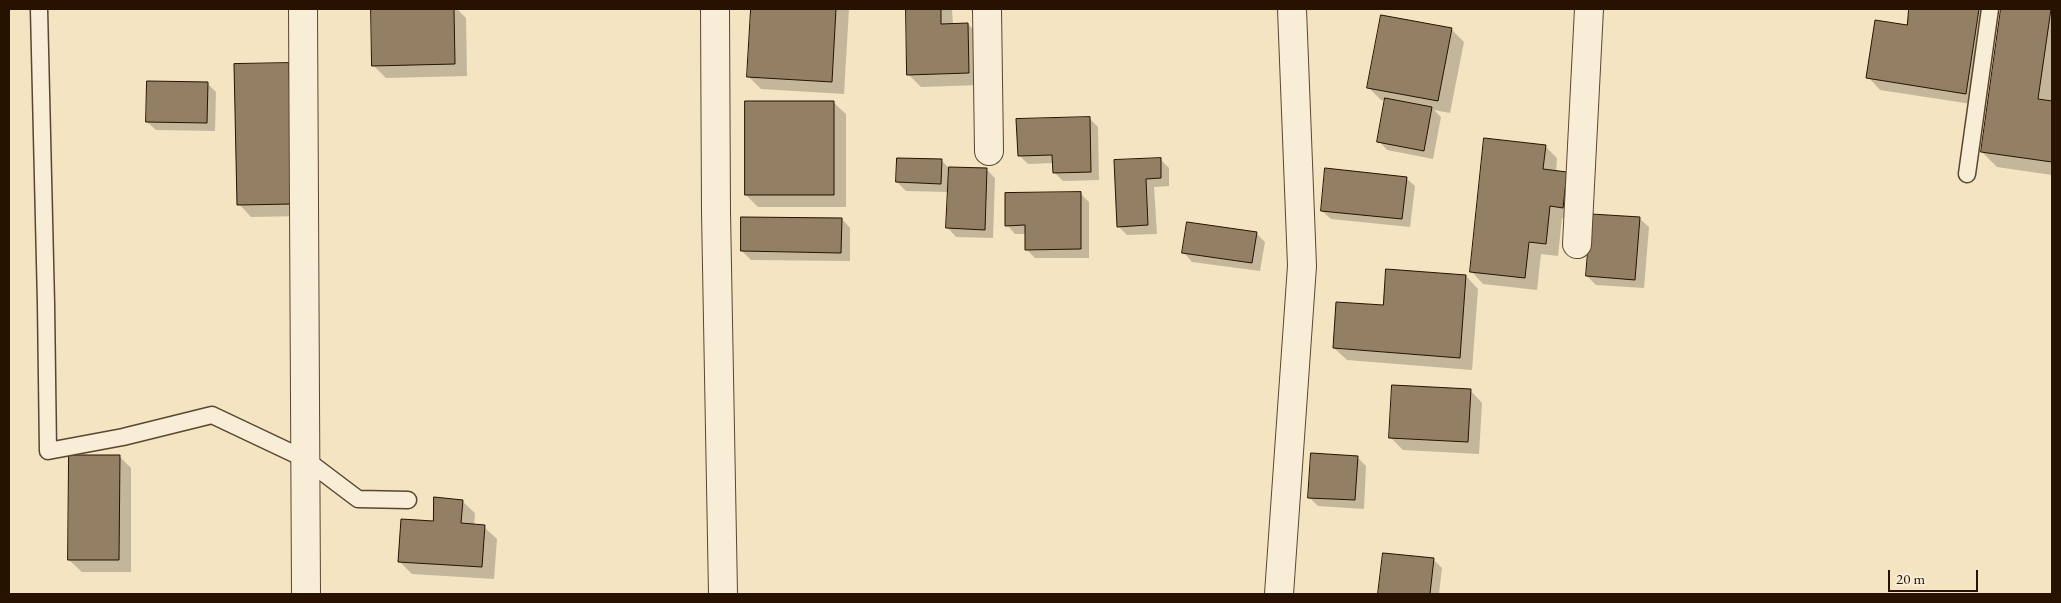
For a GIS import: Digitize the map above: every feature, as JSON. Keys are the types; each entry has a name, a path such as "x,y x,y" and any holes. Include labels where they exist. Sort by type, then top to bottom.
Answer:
{"street":[{"path":"302,9 306,594"},
{"path":"715,9 716,221 723,594"},
{"path":"987,9 988,151"},
{"path":"1279,594 1302,266 1292,9"},
{"path":"1577,244 1589,9"}],"lane":[{"path":"39,9 48,450 123,437 212,416 305,459 358,499 408,500"},
{"path":"1967,174 1990,9"}],"building":[{"path":"371,9 454,9 455,64 372,66"},
{"path":"751,9 836,9 832,82 747,77"},
{"path":"906,9 941,9 941,24 968,23 969,73 907,75"},
{"path":"1909,9 1979,9 1966,94 1866,78 1875,20 1907,25"},
{"path":"2001,9 2051,9 2038,99 2052,101 2052,162 1981,152"},
{"path":"1381,15 1452,28 1438,101 1367,88"},
{"path":"289,63 292,204 237,205 234,64"},
{"path":"147,81 208,82 207,123 146,122"},
{"path":"1385,98 1432,107 1424,151 1377,142"},
{"path":"745,101 834,101 834,195 745,195"},
{"path":"1090,117 1091,172 1053,173 1052,155 1018,156 1016,119"},
{"path":"1484,138 1546,145 1543,169 1567,172 1563,208 1550,206 1546,244 1529,242 1525,278 1470,272"},
{"path":"897,158 942,159 941,184 896,182"},
{"path":"1161,158 1161,178 1146,179 1148,225 1117,227 1114,160"},
{"path":"949,167 987,168 985,230 946,228"},
{"path":"1325,168 1407,177 1402,219 1321,211"},
{"path":"1081,192 1081,249 1025,250 1025,225 1005,226 1005,193"},
{"path":"1591,214 1640,217 1635,280 1586,276"},
{"path":"741,217 842,218 841,253 741,251"},
{"path":"1187,222 1257,232 1252,263 1182,253"},
{"path":"1386,269 1466,275 1460,358 1333,348 1336,302 1383,305"},
{"path":"1392,385 1471,389 1468,442 1389,438"},
{"path":"1311,453 1358,456 1355,500 1308,498"},
{"path":"69,455 120,455 119,560 68,560"},
{"path":"434,497 463,500 461,523 485,525 482,567 398,562 401,519 433,521"},
{"path":"1383,553 1434,558 1430,594 1378,594"}]}
